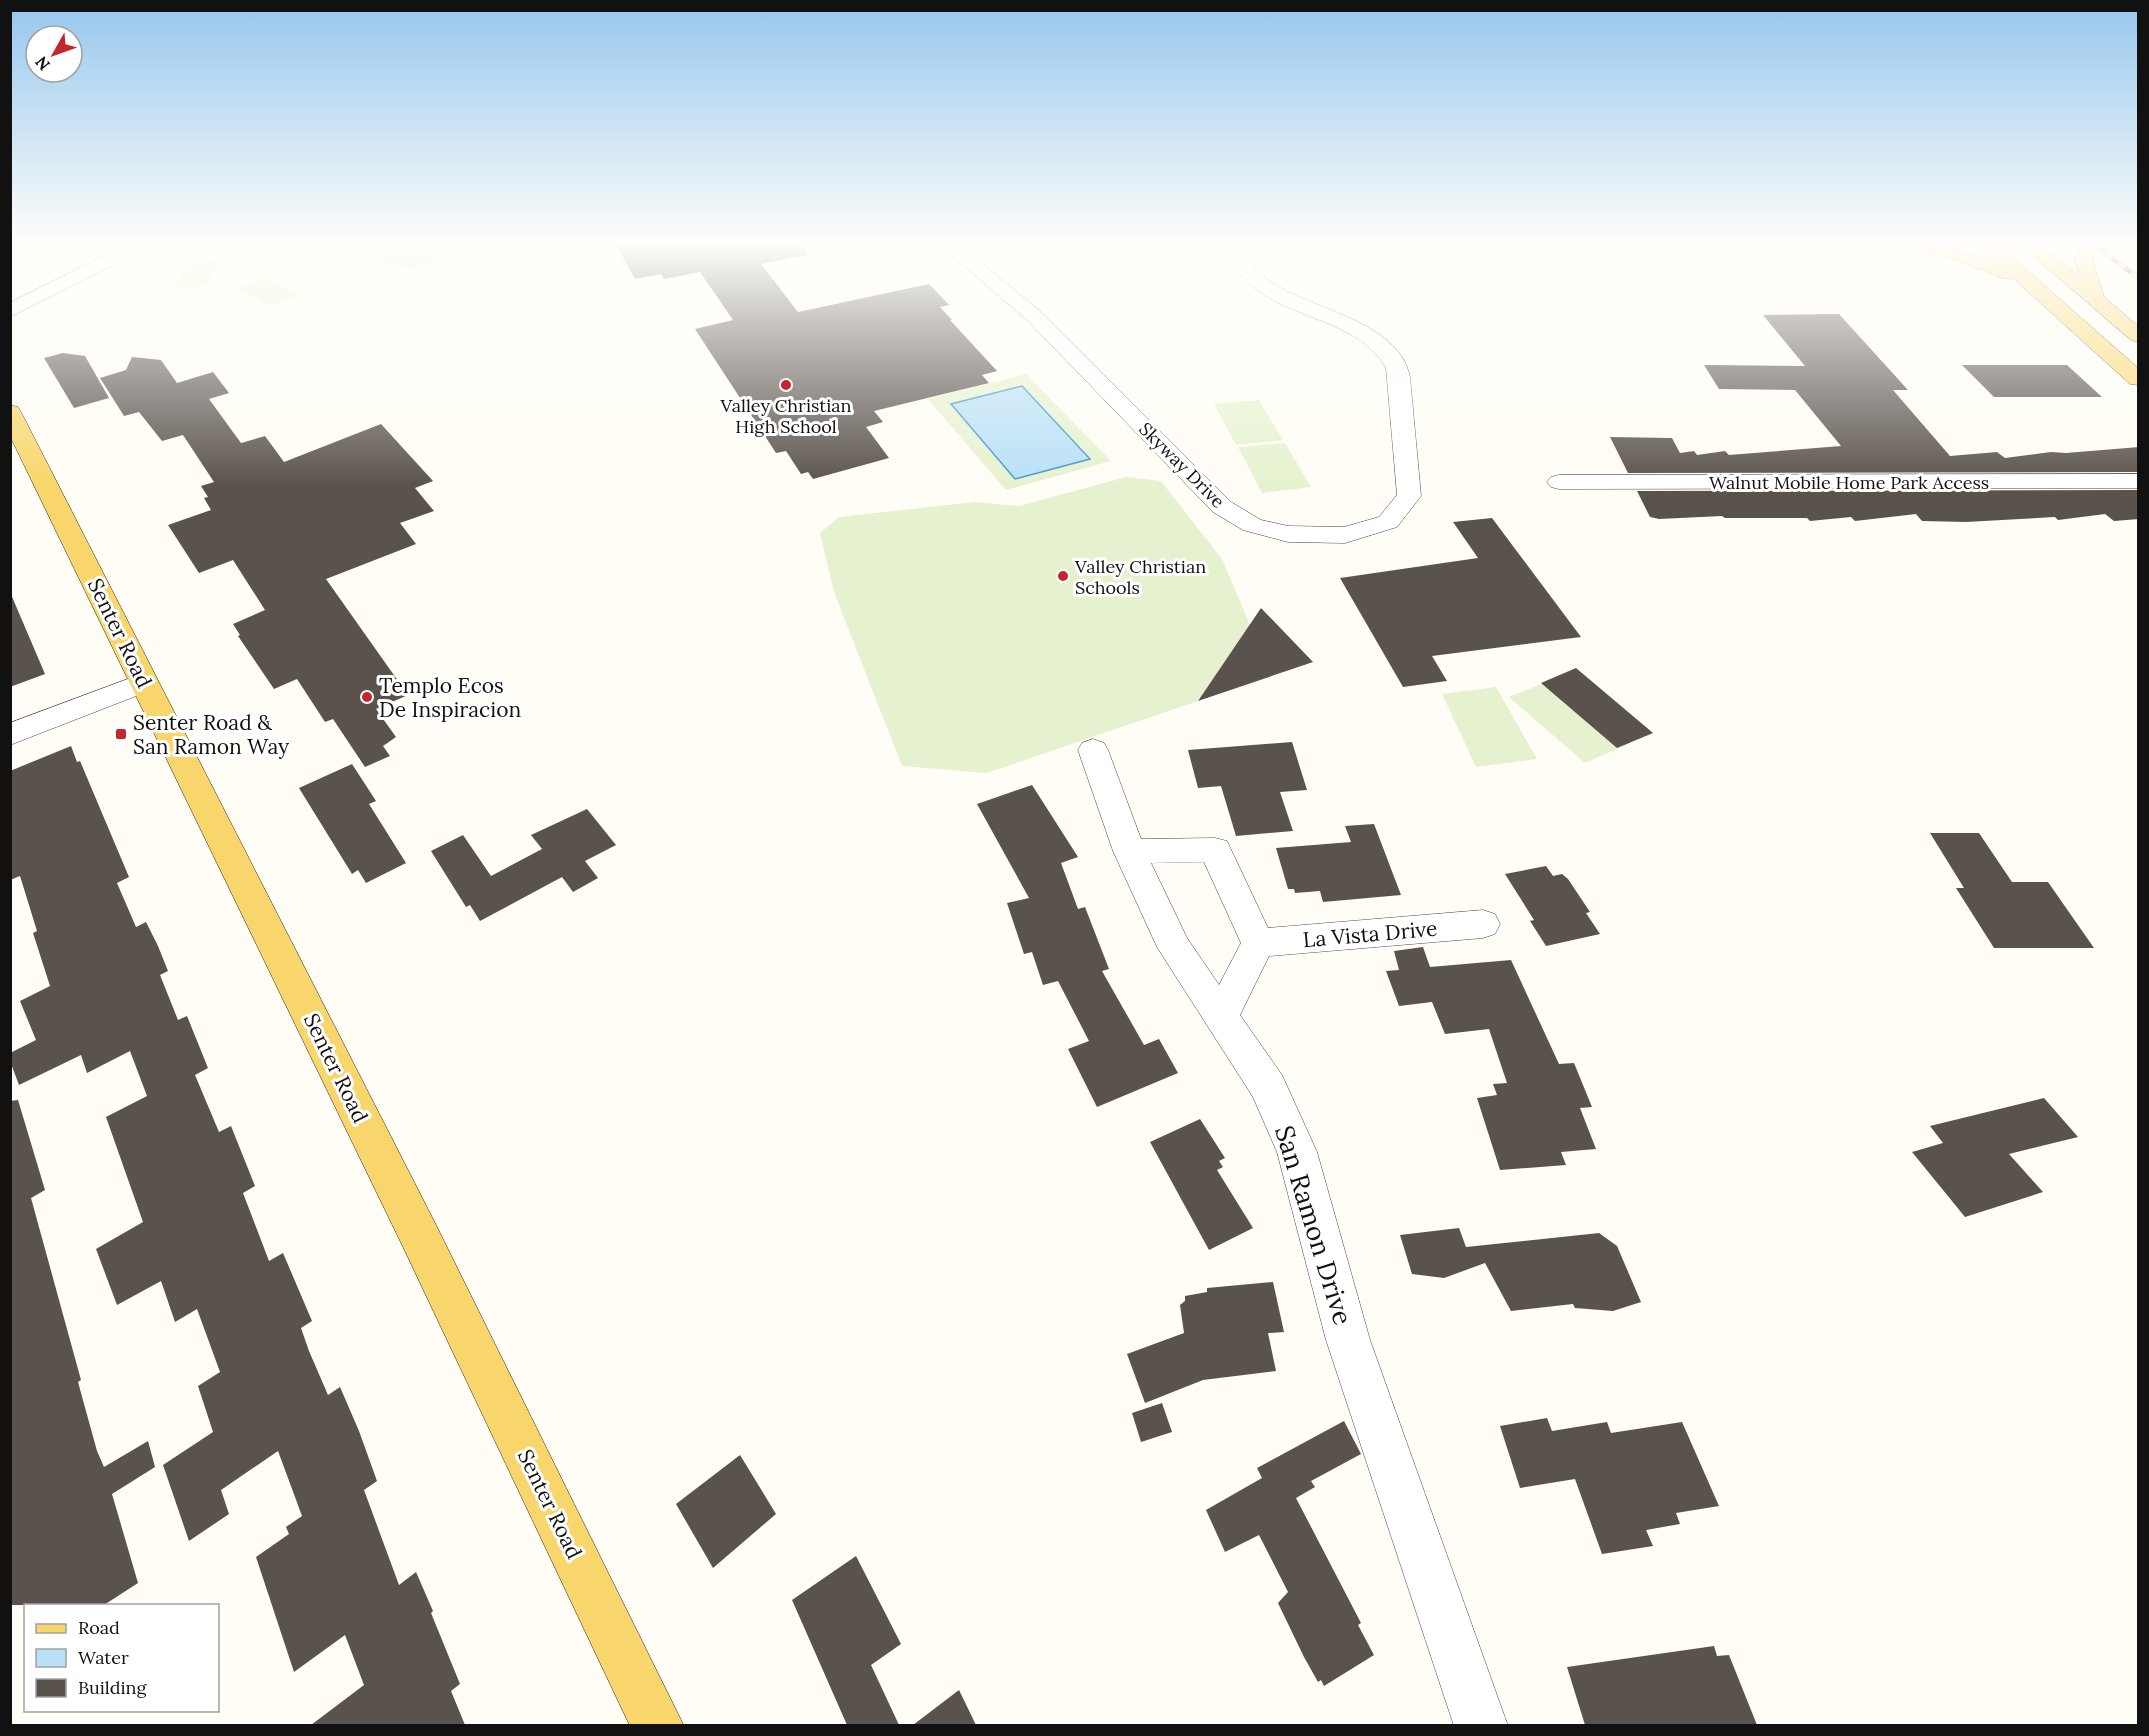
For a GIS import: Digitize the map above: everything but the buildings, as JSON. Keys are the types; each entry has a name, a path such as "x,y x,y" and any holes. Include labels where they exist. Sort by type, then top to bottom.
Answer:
{"main road":[{"path":"2076,324 2139,379"},
{"path":"2125,324 2139,336"},
{"name":"Senter Road","path":"10,412 420,1237 658,1725"}],"street":[{"name":"Skyway Drive","path":"1042,324 1222,507 1252,525 1288,534 1345,535 1388,522 1409,496 1397,367 1384,349 1360,332 1342,324"},
{"name":"Walnut Mobile Home Park Access","path":"1558,482 2139,481"},
{"path":"10,735 144,682"},
{"name":"San Ramon Drive","path":"1093,750 1129,851 1174,947 1268,1087 1297,1152 1348,1340 1481,1725"},
{"path":"1129,851 1215,850 1258,944 1221,1017"},
{"name":"La Vista Drive","path":"1258,944 1483,924"}],"green space":[{"path":"1026,374 1111,461 1006,490 928,399"},
{"path":"1259,400 1283,440 1236,445 1214,404"},
{"path":"1285,443 1311,487 1262,493 1238,447"},
{"path":"1126,477 1161,481 1222,559 1250,625 1198,701 987,773 902,766 834,592 820,533 839,517 975,502 1019,506"},
{"path":"1554,679 1631,743 1585,763 1509,697"},
{"path":"1496,687 1537,759 1476,767 1442,694"}],"water":[{"path":"1022,386 1090,459 1015,479 951,404"}],"place":[{"name":"Valley Christian High School","path":"786,385"},
{"name":"Valley Christian Schools","path":"1063,576"},
{"name":"Templo Ecos De Inspiracion","path":"367,697"},
{"name":"Senter Road & San Ramon Way","path":"121,734"}]}
